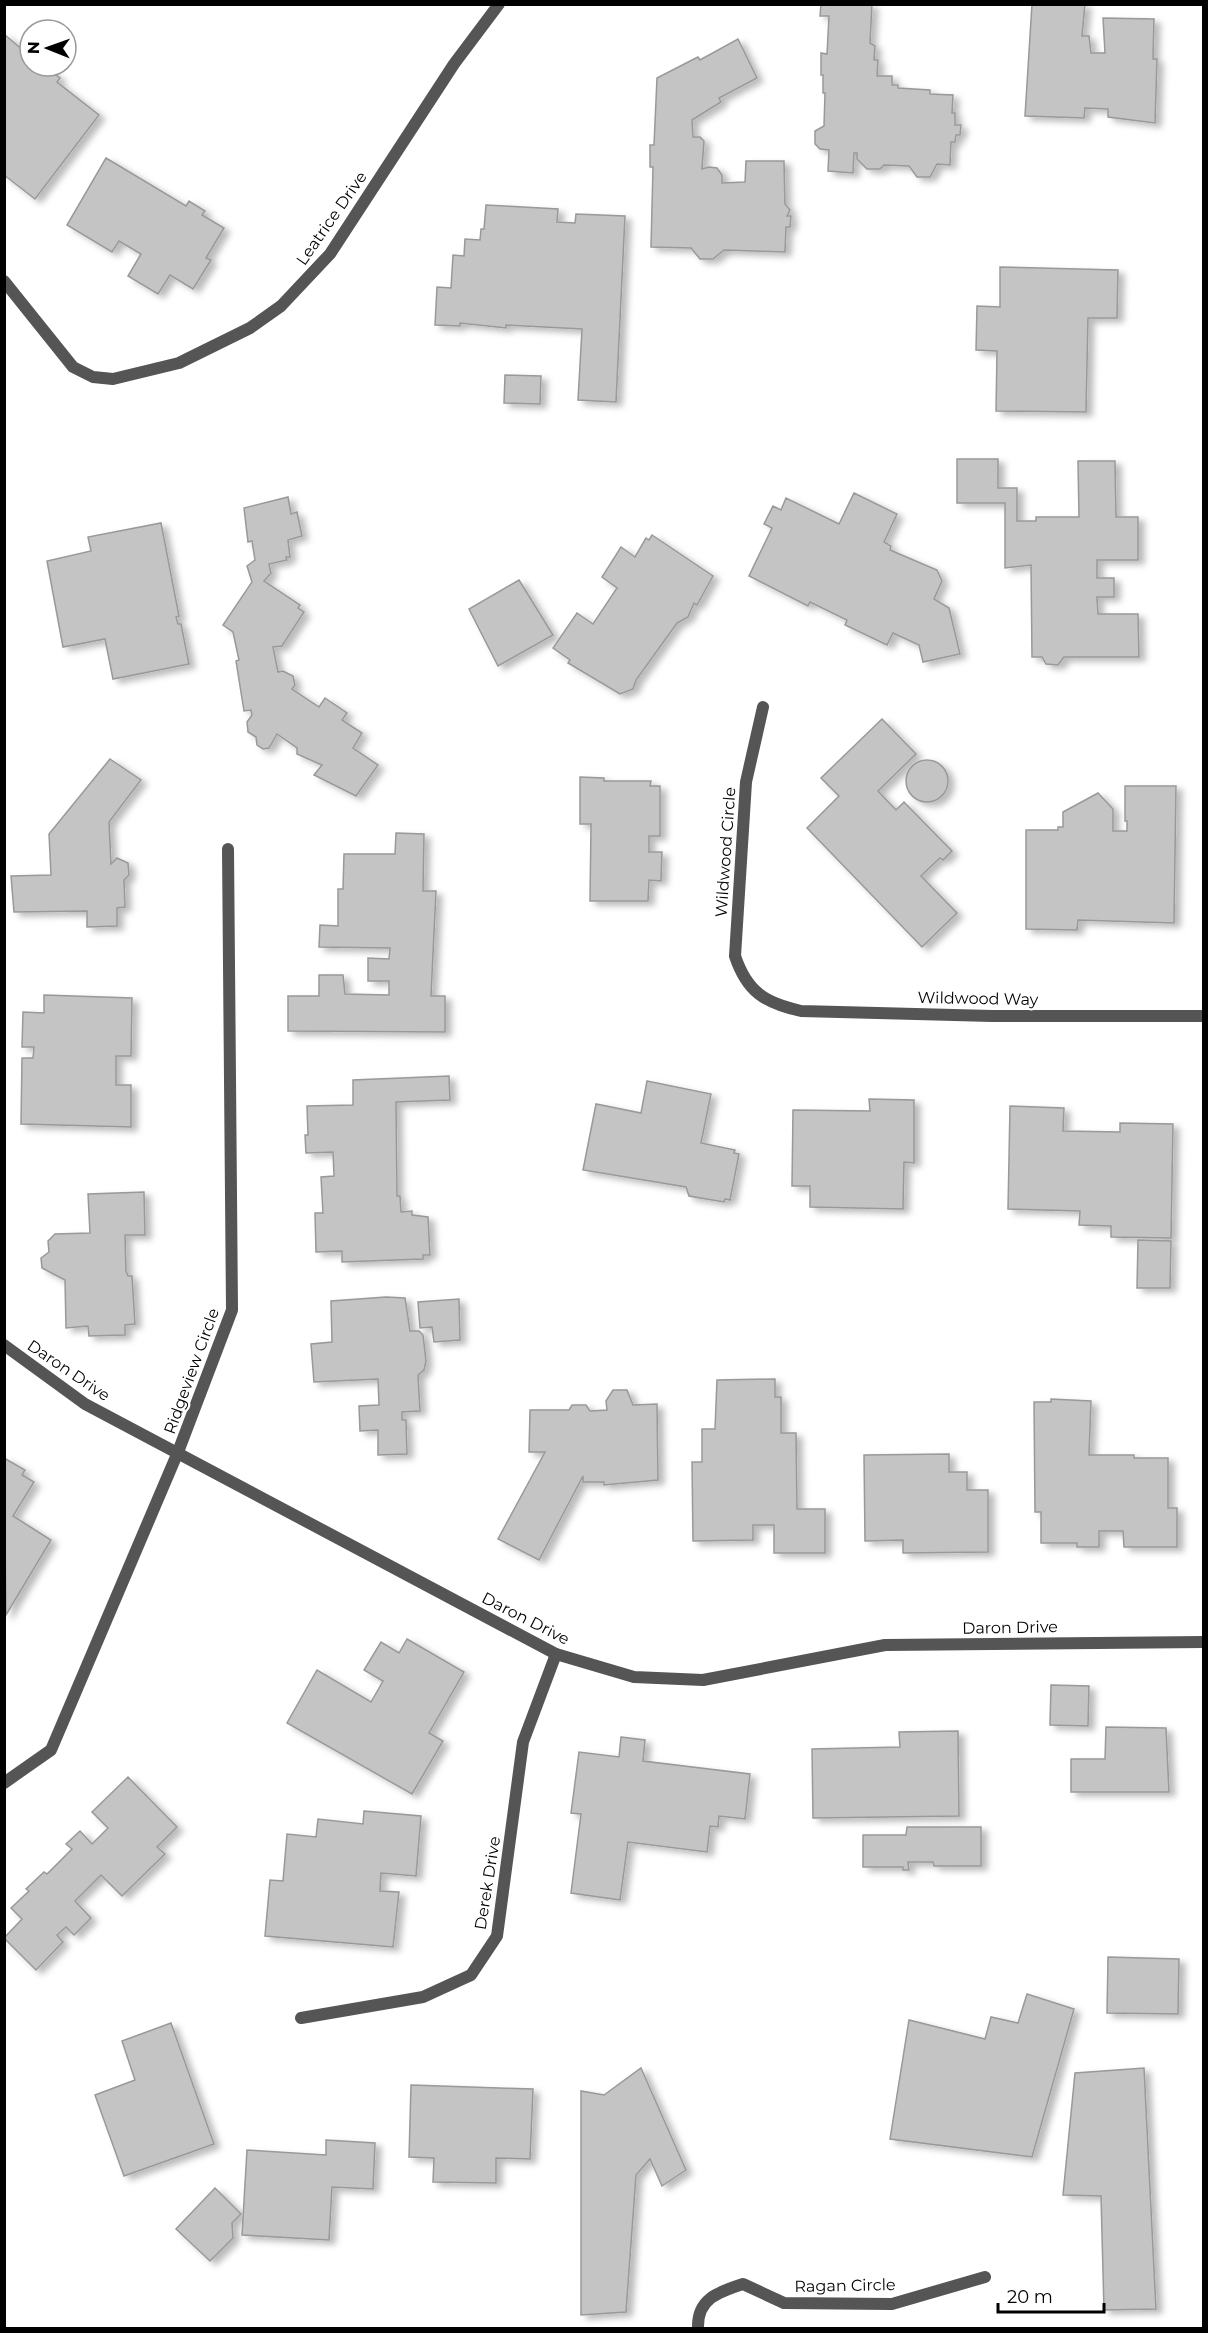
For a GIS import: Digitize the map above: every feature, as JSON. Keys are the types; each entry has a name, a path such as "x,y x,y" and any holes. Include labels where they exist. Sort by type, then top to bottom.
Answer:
{"street":[{"name":"Leatrice Drive","path":"4,280 73,368 93,377 113,379 179,363 250,328 281,306 330,254 454,64 499,4"},
{"name":"Wildwood Circle","path":"757,994 742,976 735,956 746,782 763,707"},
{"name":"Ridgeview Circle","path":"4,1783 51,1750 178,1452 232,1310 228,849"},
{"name":"Wildwood Way","path":"757,994 777,1006 801,1011 992,1016 1203,1016"},
{"name":"Daron Drive","path":"4,1345 85,1404 556,1654 634,1677 703,1680 885,1645 1203,1642"},
{"name":"Derek Drive","path":"301,2018 423,1996 471,1974 497,1936 523,1742 556,1654"},
{"name":"Ragan Circle","path":"698,2328 698,2315 711,2294 743,2284 784,2303 892,2304 985,2277"}],"building":[{"path":"821,4 872,4 870,43 875,46 874,60 878,60 877,76 892,76 892,85 898,85 898,88 930,90 930,94 953,95 952,113 955,113 955,125 961,125 960,135 956,135 955,142 951,142 950,165 937,164 930,177 917,177 909,166 884,165 880,169 867,169 857,159 857,153 854,153 853,173 828,171 829,150 820,149 815,144 815,131 824,126 825,93 823,93 823,75 821,75 821,53 827,54 829,16 820,16"},
{"path":"1032,4 1085,4 1082,36 1089,36 1091,53 1105,53 1103,18 1154,19 1153,59 1157,59 1155,123 1108,117 1108,109 1085,108 1084,118 1025,116"},
{"path":"4,34 18,46 18,78 60,78 57,82 99,115 35,199 4,175"},
{"path":"738,39 757,78 719,98 721,102 692,120 693,137 700,137 704,141 702,169 717,168 722,175 722,183 745,182 746,161 784,161 785,204 790,210 787,216 791,216 790,227 786,227 785,252 724,250 713,259 700,259 691,248 651,247 653,167 650,167 650,145 654,145 657,78 698,57 700,60"},
{"path":"106,158 186,206 189,201 205,211 202,215 224,228 206,258 211,260 193,289 170,275 158,294 128,276 141,254 119,241 112,252 67,225"},
{"path":"486,205 558,209 557,222 575,223 576,214 625,216 616,402 578,400 582,329 506,325 506,328 460,323 460,326 435,325 437,287 451,288 453,255 464,256 465,239 480,240 481,229 484,229"},
{"path":"1000,267 1118,270 1117,318 1088,318 1086,412 996,411 997,351 976,350 977,306 1000,307"},
{"path":"505,375 541,376 540,404 504,403"},
{"path":"957,459 998,459 998,488 1017,488 1017,521 1036,521 1036,517 1079,517 1078,461 1115,461 1116,517 1138,517 1138,560 1097,560 1097,578 1114,578 1114,597 1097,597 1098,614 1138,614 1139,657 1064,657 1058,665 1046,664 1042,657 1032,657 1031,565 1005,568 1005,503 957,503"},
{"path":"854,493 897,514 884,542 891,546 890,550 937,570 942,581 934,599 949,608 960,654 923,662 919,645 893,633 887,645 845,625 847,620 810,602 808,606 749,576 772,528 764,524 773,506 781,510 786,498 839,524"},
{"path":"288,497 291,514 297,512 302,536 288,540 290,557 286,557 287,560 269,564 271,573 264,581 300,605 298,608 304,612 282,646 273,647 278,672 283,671 293,676 295,685 292,689 319,707 325,698 347,713 342,720 362,733 353,748 378,765 356,796 314,775 322,765 297,754 297,748 277,734 269,748 263,749 257,745 256,737 248,732 247,722 252,715 251,710 244,711 236,661 239,660 233,632 223,625 252,582 247,566 255,560 252,541 248,542 244,508"},
{"path":"161,523 179,616 176,617 178,624 181,624 189,664 113,679 105,639 63,647 47,561 91,551 88,537"},
{"path":"652,535 713,576 697,605 694,603 688,617 677,623 636,680 633,689 620,694 568,663 570,660 553,648 577,613 593,624 617,588 602,577 621,547 635,557 646,538 649,540"},
{"path":"519,580 553,635 498,666 469,609"},
{"path":"882,719 916,754 878,791 896,810 904,802 952,851 943,860 940,858 921,876 957,913 922,947 807,828 839,796 821,778"},
{"path":"110,759 141,780 109,822 111,864 117,858 128,863 129,875 124,880 125,907 117,908 117,926 87,927 87,911 14,912 11,876 51,875 49,834"},
{"path":"927,760 942,766 948,781 942,796 927,802 912,796 906,781 912,766"},
{"path":"580,777 604,778 604,781 651,781 650,786 660,786 660,836 649,836 649,852 662,852 661,881 649,880 648,901 590,901 591,824 580,824"},
{"path":"1125,786 1176,786 1174,923 1078,920 1077,930 1026,929 1026,830 1058,830 1058,827 1063,827 1063,812 1098,793 1113,809 1113,831 1127,831"},
{"path":"396,833 424,834 423,891 436,891 431,996 445,996 445,1032 288,1031 288,996 319,996 319,975 343,975 345,994 389,995 389,981 368,981 368,958 389,959 390,948 319,947 320,925 338,926 338,889 343,889 344,854 395,854"},
{"path":"44,995 132,998 131,1056 116,1056 116,1085 131,1085 131,1127 21,1124 22,1058 33,1058 34,1047 22,1047 23,1012 44,1013"},
{"path":"449,1076 450,1100 396,1102 397,1196 400,1196 401,1212 412,1211 412,1215 428,1217 430,1255 423,1255 423,1259 342,1262 342,1251 316,1252 315,1213 323,1213 321,1177 334,1176 333,1152 306,1153 307,1106 353,1105 353,1080"},
{"path":"647,1081 711,1094 701,1143 735,1150 734,1153 739,1154 730,1200 725,1199 724,1202 689,1196 686,1187 583,1170 596,1104 641,1113"},
{"path":"869,1099 914,1100 914,1163 904,1162 903,1209 810,1207 810,1186 792,1186 793,1110 870,1111"},
{"path":"1010,1106 1064,1108 1063,1131 1120,1132 1120,1123 1173,1124 1171,1238 1111,1237 1111,1226 1079,1225 1080,1211 1008,1209"},
{"path":"144,1192 145,1235 125,1235 126,1271 128,1276 132,1276 135,1324 125,1325 125,1335 89,1336 88,1326 66,1328 65,1280 42,1268 41,1258 49,1252 48,1241 55,1234 90,1233 88,1194"},
{"path":"1138,1240 1171,1241 1170,1288 1137,1288"},
{"path":"405,1298 410,1331 419,1331 423,1335 426,1361 424,1370 418,1375 420,1411 402,1412 402,1420 406,1420 407,1454 378,1455 378,1430 360,1431 359,1406 379,1405 378,1379 314,1382 311,1344 332,1342 331,1301"},
{"path":"459,1299 460,1340 434,1342 432,1327 420,1328 418,1302"},
{"path":"775,1379 775,1397 781,1397 781,1433 796,1433 797,1509 825,1509 825,1553 774,1553 774,1525 753,1525 753,1540 693,1541 692,1462 702,1462 702,1429 715,1429 717,1380"},
{"path":"613,1390 627,1390 633,1405 657,1404 658,1480 604,1485 604,1482 583,1482 583,1476 539,1560 498,1539 545,1452 529,1452 530,1410 569,1410 572,1405 586,1405 590,1411 607,1410 606,1401"},
{"path":"1051,1399 1091,1401 1089,1455 1168,1458 1168,1508 1177,1508 1177,1547 1124,1547 1123,1531 1099,1531 1099,1547 1077,1547 1077,1543 1041,1543 1041,1512 1035,1512 1034,1402 1051,1402"},
{"path":"949,1454 949,1472 967,1472 967,1490 988,1490 988,1552 903,1553 903,1540 865,1541 864,1455"},
{"path":"4,1458 25,1470 22,1475 34,1482 13,1516 51,1540 6,1615"},
{"path":"407,1639 464,1672 429,1733 443,1741 412,1794 287,1723 317,1670 371,1702 383,1681 364,1670 381,1642 399,1653"},
{"path":"1051,1685 1089,1686 1088,1726 1050,1725"},
{"path":"1106,1727 1166,1728 1169,1792 1071,1792 1071,1759 1105,1759"},
{"path":"958,1731 959,1816 813,1818 812,1749 900,1747 899,1732"},
{"path":"621,1737 645,1740 643,1761 750,1774 745,1819 719,1816 718,1827 710,1826 707,1852 628,1842 620,1900 571,1893 581,1814 571,1813 579,1752 619,1757"},
{"path":"128,1777 177,1827 157,1847 165,1854 122,1896 101,1875 75,1901 91,1918 74,1935 66,1927 57,1935 63,1942 36,1970 4,1938 22,1919 11,1908 29,1891 26,1889 44,1872 47,1874 72,1849 66,1844 80,1831 92,1844 108,1828 92,1812"},
{"path":"364,1811 421,1816 416,1876 381,1873 380,1891 399,1892 393,1947 265,1936 270,1880 283,1881 287,1834 316,1837 318,1819 363,1824"},
{"path":"907,1827 981,1827 981,1866 934,1866 933,1862 908,1862 909,1870 903,1870 903,1867 863,1867 863,1835 906,1835"},
{"path":"1108,1957 1179,1959 1178,2014 1107,2013"},
{"path":"1027,1994 1074,2009 1032,2157 890,2139 909,2020 985,2039 991,2017 1018,2023"},
{"path":"171,2023 214,2144 124,2176 95,2095 135,2080 122,2041"},
{"path":"641,2068 686,2170 662,2186 650,2159 636,2175 626,2312 581,2315 581,2091 604,2095"},
{"path":"1144,2068 1156,2309 1104,2310 1101,2196 1063,2195 1075,2073"},
{"path":"411,2085 533,2089 530,2159 496,2158 496,2183 433,2182 434,2158 409,2157"},
{"path":"326,2140 375,2143 373,2189 332,2187 329,2240 242,2235 247,2150 326,2155"},
{"path":"215,2188 241,2214 232,2223 233,2238 210,2261 176,2229"}]}
